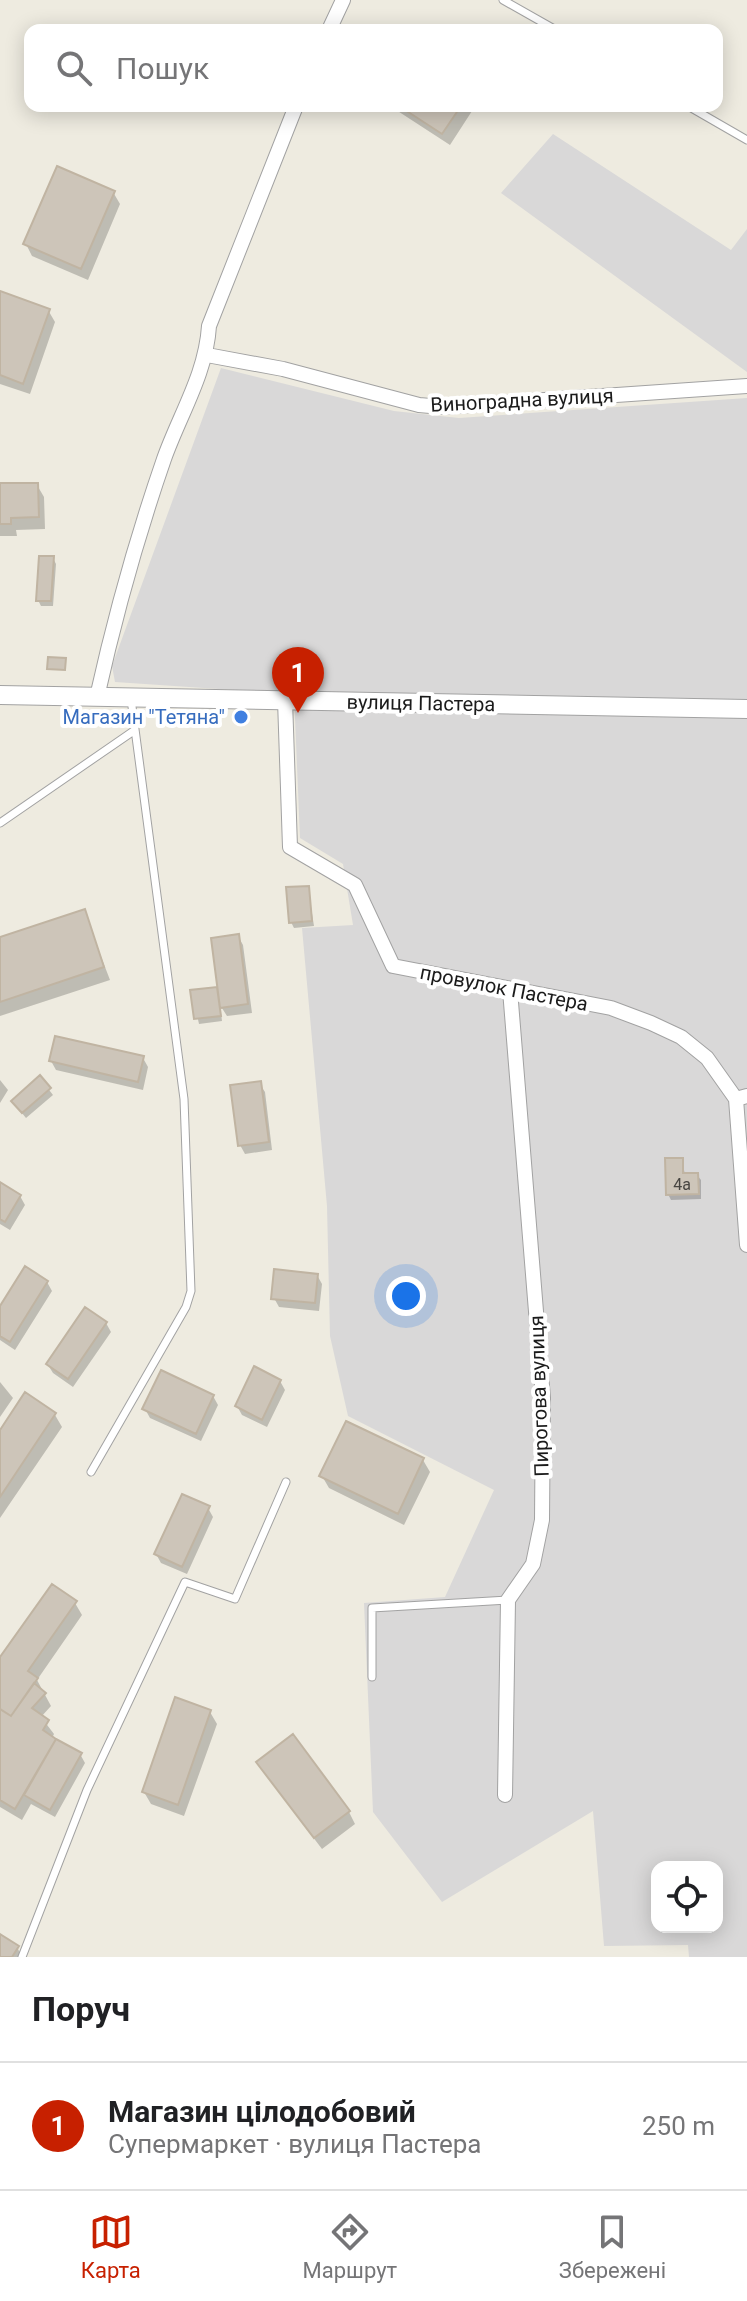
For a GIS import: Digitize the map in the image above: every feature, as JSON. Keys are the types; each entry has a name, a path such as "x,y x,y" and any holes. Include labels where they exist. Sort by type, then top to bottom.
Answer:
{"street":[{"path":"332,24 343,0"},
{"path":"97,697 116,611 165,457 207,355 209,326 294,112"},
{"name":"Виноградна вулиця","path":"207,355 283,369 419,405 442,407 747,386"},
{"name":"вулиця Пастера","path":"0,695 747,709"},
{"name":"провулок Пастера","path":"285,700 290,847 355,885 393,966 611,1008 681,1037 707,1058 742,1097"},
{"name":"Пирогова вулиця","path":"508,1600 533,1564 542,1520 543,1398 510,990"},
{"path":"742,1097 747,1245"},
{"path":"505,1795 508,1600"}],"lane":[{"path":"503,0 545,24"},
{"path":"698,112 747,140"},
{"path":"91,1472 186,1307 191,1291 184,1099 130,697"},
{"path":"0,823 135,730"},
{"path":"22,1957 87,1790 185,1582 235,1599 286,1482"},
{"path":"372,1677 372,1608 508,1600"}],"shaded area":[{"path":"553,134 731,250 747,229 747,372 501,193"},
{"path":"221,368 394,411 459,418 747,398 747,1957 689,1957 688,1945 604,1946 593,1811 442,1902 373,1812 364,1603 445,1597 494,1490 348,1416 330,1336 327,1206 302,928 353,925 343,864 300,838 294,694 115,682 112,666"}],"building":[{"path":"408,112 457,112 442,134"},
{"path":"57,166 115,191 81,269 23,244"},
{"path":"0,291 50,309 23,384 0,375"},
{"path":"0,483 38,483 39,517 11,518 11,524 0,524"},
{"path":"39,556 54,556 51,601 36,601"},
{"path":"48,657 66,658 65,670 47,669"},
{"path":"309,886 312,921 289,923 286,887"},
{"path":"85,909 104,967 0,1002 0,937"},
{"path":"239,934 248,1004 220,1008 211,938"},
{"path":"217,987 221,1016 194,1019 190,990"},
{"path":"55,1036 144,1056 138,1082 49,1061"},
{"path":"40,1075 51,1088 22,1113 11,1101"},
{"path":"261,1081 269,1142 238,1146 230,1085"},
{"path":"665,1158 683,1158 683,1173 698,1173 699,1194 666,1195"},
{"path":"0,1182 21,1195 5,1222 0,1219"},
{"path":"25,1266 48,1281 10,1342 0,1336 0,1306"},
{"path":"274,1269 318,1274 315,1303 271,1299"},
{"path":"85,1307 107,1322 68,1379 46,1364"},
{"path":"254,1366 281,1380 262,1420 235,1406"},
{"path":"161,1370 214,1395 196,1434 142,1409"},
{"path":"25,1392 56,1413 0,1497 0,1430"},
{"path":"346,1421 424,1458 398,1514 319,1476"},
{"path":"182,1494 210,1506 182,1567 154,1554"},
{"path":"52,1584 77,1601 28,1671 38,1678 11,1716 0,1709 0,1657"},
{"path":"34,1683 46,1693 32,1708 49,1720 43,1730 56,1739 15,1809 0,1800 0,1709 11,1716"},
{"path":"175,1697 211,1710 178,1805 142,1792"},
{"path":"293,1734 350,1811 314,1838 256,1762"},
{"path":"56,1739 82,1753 50,1810 24,1795"},
{"path":"0,1934 19,1946 12,1957 0,1957"}],"place":[{"name":"Магазин цілодобовий","path":"298,713"},
{"name":"Магазин \"Тетяна\"","path":"241,717"}]}
